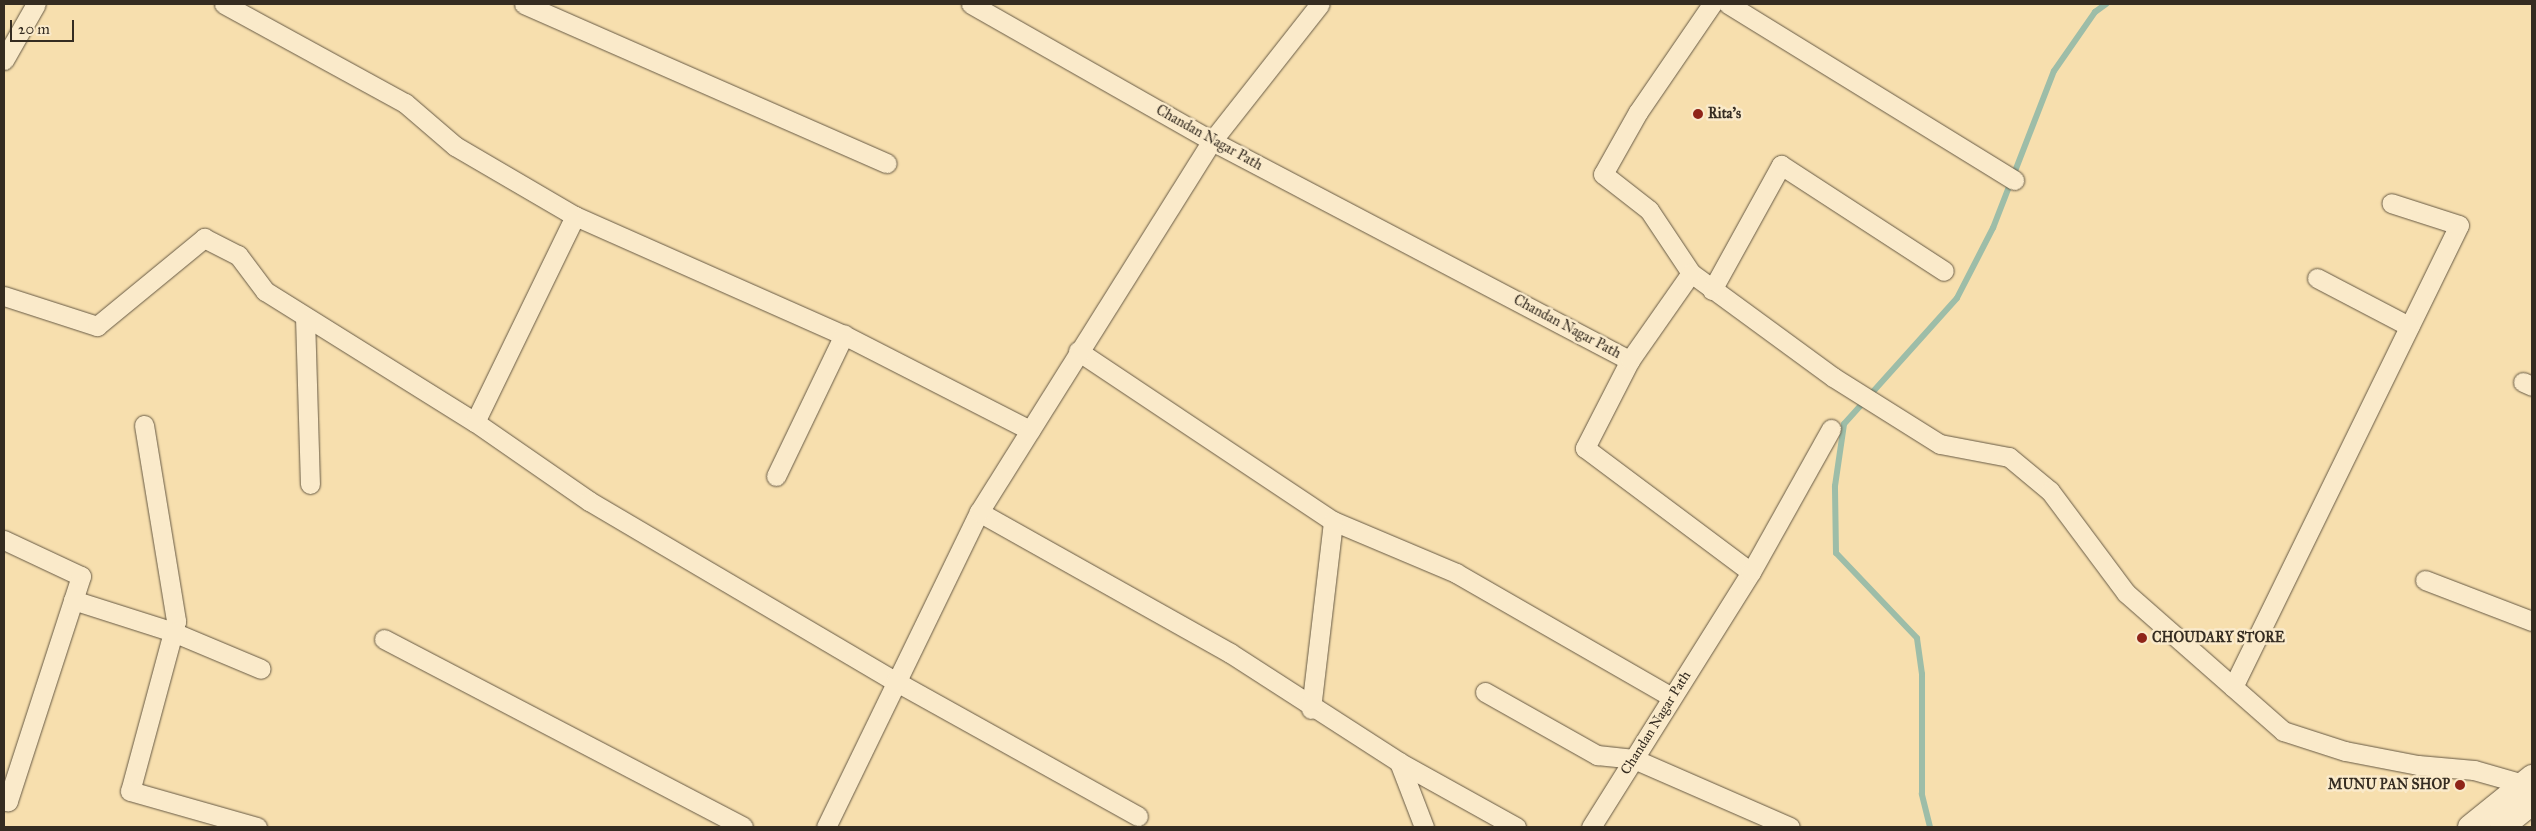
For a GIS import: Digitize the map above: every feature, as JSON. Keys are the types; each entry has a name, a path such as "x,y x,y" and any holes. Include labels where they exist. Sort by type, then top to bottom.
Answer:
{"street":[{"path":"4,60 36,4"},
{"path":"224,4 405,103 455,146 575,216 844,334 1030,430"},
{"path":"524,4 888,163"},
{"name":"Chandan Nagar Path","path":"971,4 1212,141 1630,360 1585,448 1751,572 1591,827"},
{"path":"826,827 895,681 979,512 1078,351 1212,141 1320,4"},
{"path":"1712,4 1638,112 1602,174 1649,210 1691,273 1833,377 1940,444 2009,457 2050,491 2126,593 2283,731 2345,751 2418,765 2474,770 2529,790"},
{"path":"1728,4 2014,180"},
{"path":"1712,290 1781,165 1944,271"},
{"path":"2233,687 2459,225 2392,203"},
{"path":"474,422 575,216"},
{"path":"4,296 97,326 204,238 238,255 264,291 474,422 589,501 895,681 1138,816"},
{"path":"1630,360 1691,273"},
{"path":"2317,278 2410,326"},
{"path":"305,317 310,484"},
{"path":"776,476 844,334"},
{"path":"1078,351 1333,521 1456,573 1672,697"},
{"path":"144,425 176,621 130,791 254,827"},
{"path":"1751,572 1830,429"},
{"path":"979,512 1230,653 1311,709 1399,762 1516,827"},
{"path":"1311,709 1333,521"},
{"path":"4,540 81,576 8,801 4,799"},
{"path":"2425,580 2532,621"},
{"path":"73,600 172,632 261,669"},
{"path":"384,639 743,827"},
{"path":"1485,692 1597,755 1634,759 1790,827"},
{"path":"1399,762 1424,827"},
{"path":"2470,827 2529,790"},
{"path":"2502,827 2529,790"}],"waterway":[{"path":"1930,827 1922,794 1922,674 1917,638 1836,553 1835,486 1844,424 1957,298 1993,228 2054,71 2095,12 2106,4"}],"place":[{"name":"Rita's","path":"1698,114"},
{"name":"CHOUDARY STORE","path":"2142,638"},
{"name":"MUNU PAN SHOP","path":"2460,785"}]}
